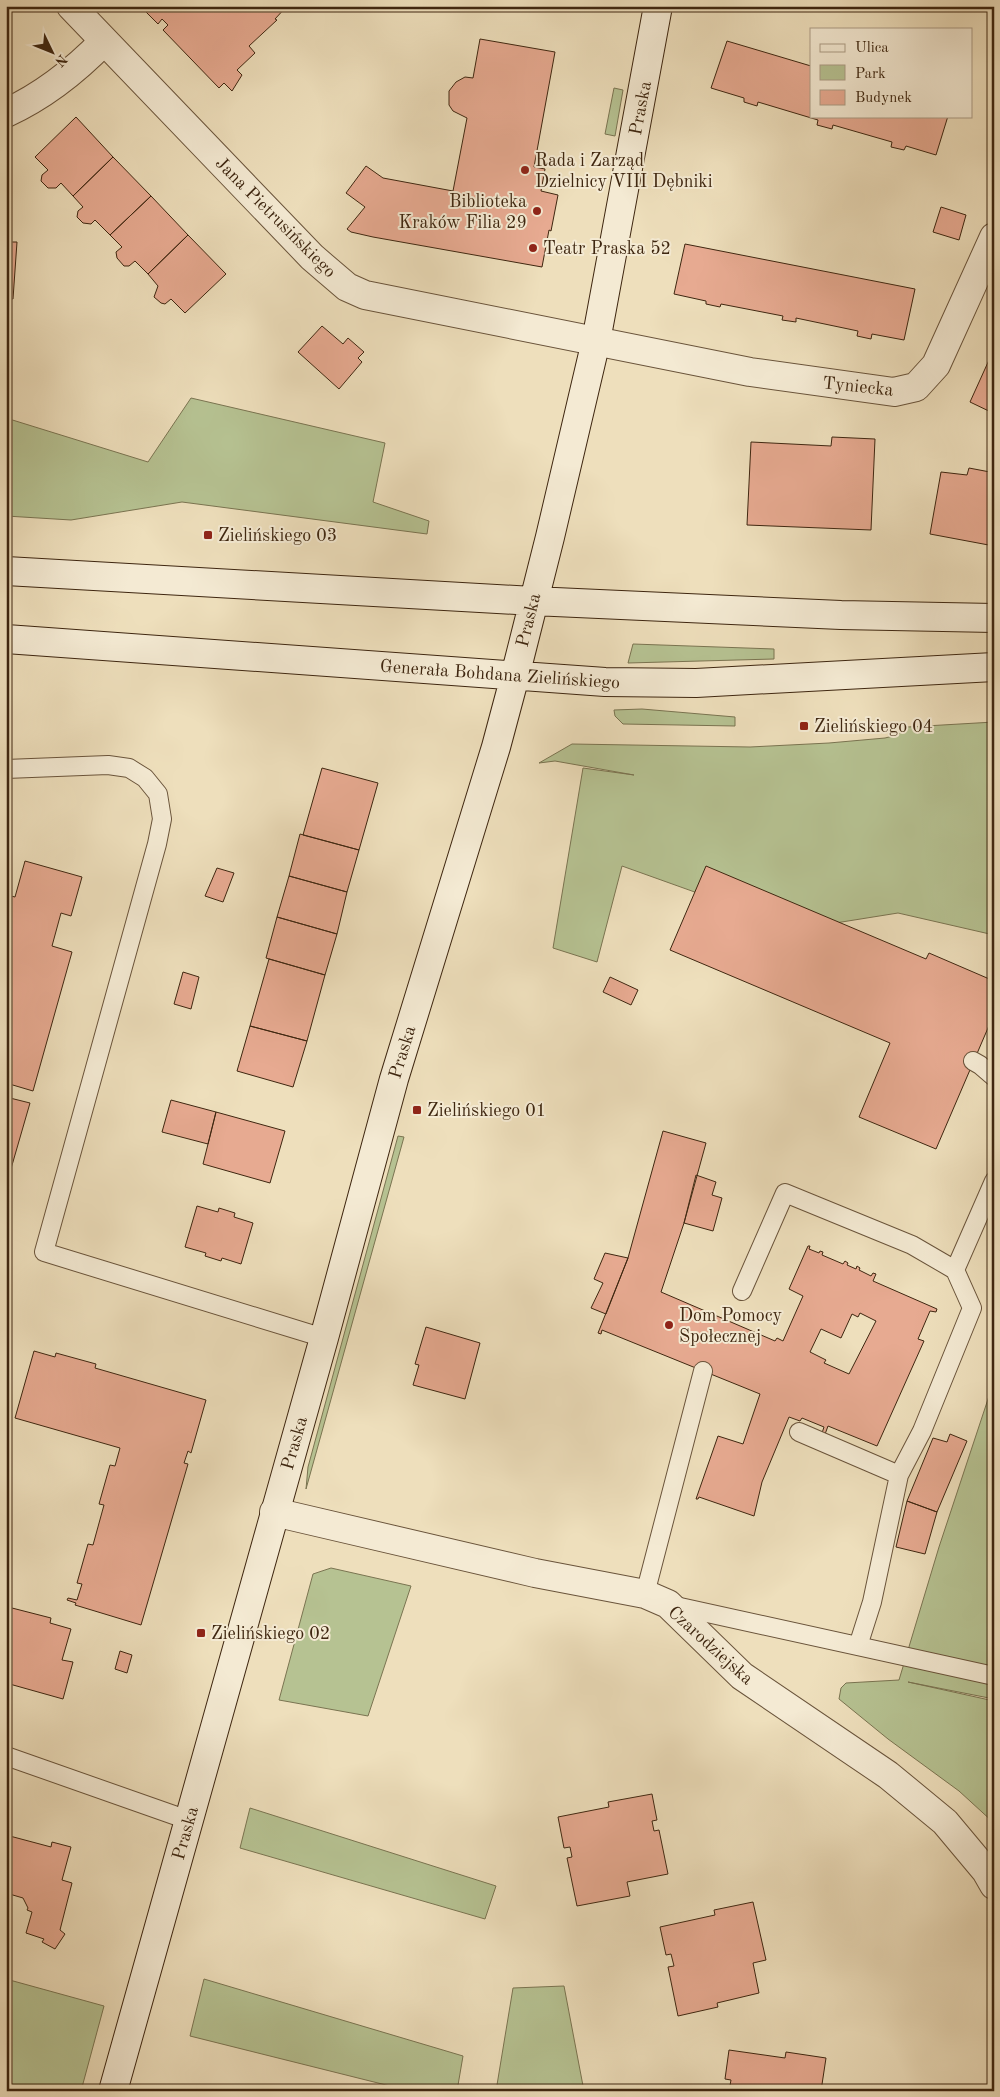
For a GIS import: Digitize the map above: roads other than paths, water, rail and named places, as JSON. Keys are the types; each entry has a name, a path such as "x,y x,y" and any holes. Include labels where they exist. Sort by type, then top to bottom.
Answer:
{"street":[{"name":"Jana Pietrusińskiego","path":"71,6 312,257 347,287 365,295 750,372"},
{"name":"Praska","path":"113,2091 324,1338 394,1079 496,746 515,676 596,341 658,6"},
{"path":"6,113 29,102 77,66 104,41"},
{"name":"Tyniecka","path":"750,372 894,392 916,388 936,365 994,236"},
{"path":"6,571 533,601 841,615 994,618"},
{"name":"Generała Bohdana Zielińskiego","path":"6,639 605,682 696,683 994,667"},
{"path":"274,1512 535,1573 656,1599"},
{"name":"Czarodziejska","path":"656,1599 742,1676 888,1775 945,1822 986,1871 994,1885"}],"lane":[{"path":"6,769 108,765 129,768 145,778 158,794 162,819 157,844 44,1252 324,1338"},
{"path":"973,1062 980,1065 994,1077"},
{"path":"955,1270 994,1181"},
{"path":"742,1291 785,1193 912,1245 955,1270 972,1308 922,1431 899,1475 872,1602 858,1646"},
{"path":"703,1371 656,1599 994,1676"},
{"path":"799,1432 899,1475"},
{"path":"6,1756 188,1820"}],"place":[{"name":"Rada i Zarząd Dzielnicy VIII Dębniki","path":"525,170"},
{"name":"Biblioteka Kraków Filia 29","path":"537,211"},
{"name":"Teatr Praska 52","path":"533,248"},
{"name":"Zielińskiego 03","path":"208,535"},
{"name":"Zielińskiego 04","path":"804,726"},
{"name":"Zielińskiego 01","path":"417,1110"},
{"name":"Dom Pomocy Społecznej","path":"669,1325"},
{"name":"Zielińskiego 02","path":"201,1633"}]}
